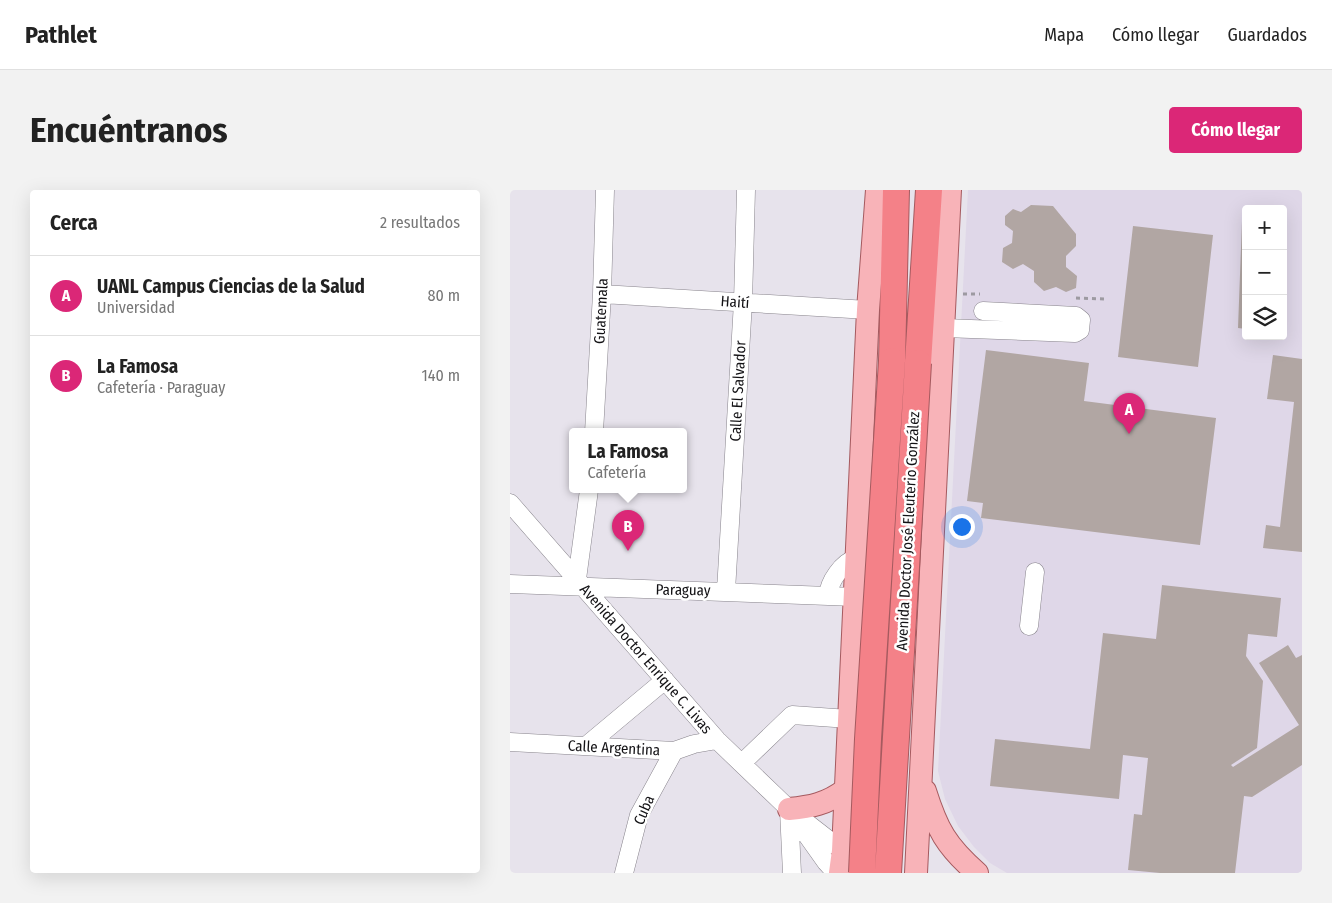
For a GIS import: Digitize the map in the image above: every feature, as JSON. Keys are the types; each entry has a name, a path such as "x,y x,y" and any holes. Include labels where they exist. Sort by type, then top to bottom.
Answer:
{"highway":[{"name":"Avenida Doctor José Eleuterio González","path":"862,873 868,739 892,361 896,190"},
{"name":"Avenida Doctor José Eleuterio González","path":"888,873 928,190"}],"main road":[{"path":"877,190 868,310 842,862 894,873"},
{"name":"Avenida Doctor José Eleuterio González","path":"916,873 936,567 941,532 944,328 950,190"},
{"path":"856,564 862,583 874,594 889,598 904,597 919,591 936,567"},
{"path":"847,756 856,779 864,788 893,793 907,786 921,775 936,825 948,844 977,873"},
{"path":"789,809 820,804 833,799 845,790"}],"street":[{"name":"Guatemala","path":"594,428 602,294 605,190"},
{"name":"Calle El Salvador","path":"726,591 743,302 746,190"},
{"name":"Haití","path":"602,294 868,310"},
{"path":"944,328 1075,333 1080,330 1081,320 1076,316 983,311"},
{"path":"581,584 589,493"},
{"name":"Avenida Doctor Enrique C. Livas","path":"510,503 717,740 842,862"},
{"path":"828,596 828,588 846,562 856,564"},
{"path":"1028,626 1035,572"},
{"name":"Paraguay","path":"510,584 581,584 855,597"},
{"path":"586,746 665,680"},
{"path":"742,764 792,715 848,719"},
{"name":"Calle Argentina","path":"510,742 674,751 694,744 717,740"},
{"name":"Cuba","path":"624,873 639,815 674,751"},
{"path":"789,809 792,873"},
{"name":"Avenida Doctor Enrique C. Livas","path":"789,809 826,862 836,873"}],"shaded area":[{"path":"968,190 1302,190 1302,873 1007,873 990,863 974,847 958,826 945,799 938,771"}],"building":[{"path":"1031,205 1053,206 1076,234 1076,246 1066,256 1066,267 1077,276 1076,288 1066,292 1056,287 1044,291 1034,282 1034,271 1023,264 1013,269 1002,262 1003,248 1012,243 1013,231 1005,225 1005,216 1013,209 1021,212"},
{"path":"1242,221 1242,328 1238,328"},
{"path":"1133,226 1213,235 1198,367 1118,357"},
{"path":"986,350 1089,363 1084,401 1216,418 1200,545 981,518 983,503 967,501"},
{"path":"1273,355 1302,359 1302,552 1263,548 1266,525 1280,527 1294,402 1267,399"},
{"path":"1162,585 1281,598 1277,637 1248,634 1246,656 1263,681 1257,748 1231,765 1233,767 1299,725 1259,663 1288,645 1296,658 1302,655 1302,765 1252,797 1244,796 1235,873 1160,873 1128,870 1134,814 1142,815 1148,758 1123,755 1119,799 990,786 995,739 1090,749 1103,633 1156,639"}],"place":[{"name":"UANL Campus Ciencias de la Salud","path":"1129,434"},
{"name":"La Famosa","path":"628,551"}]}
